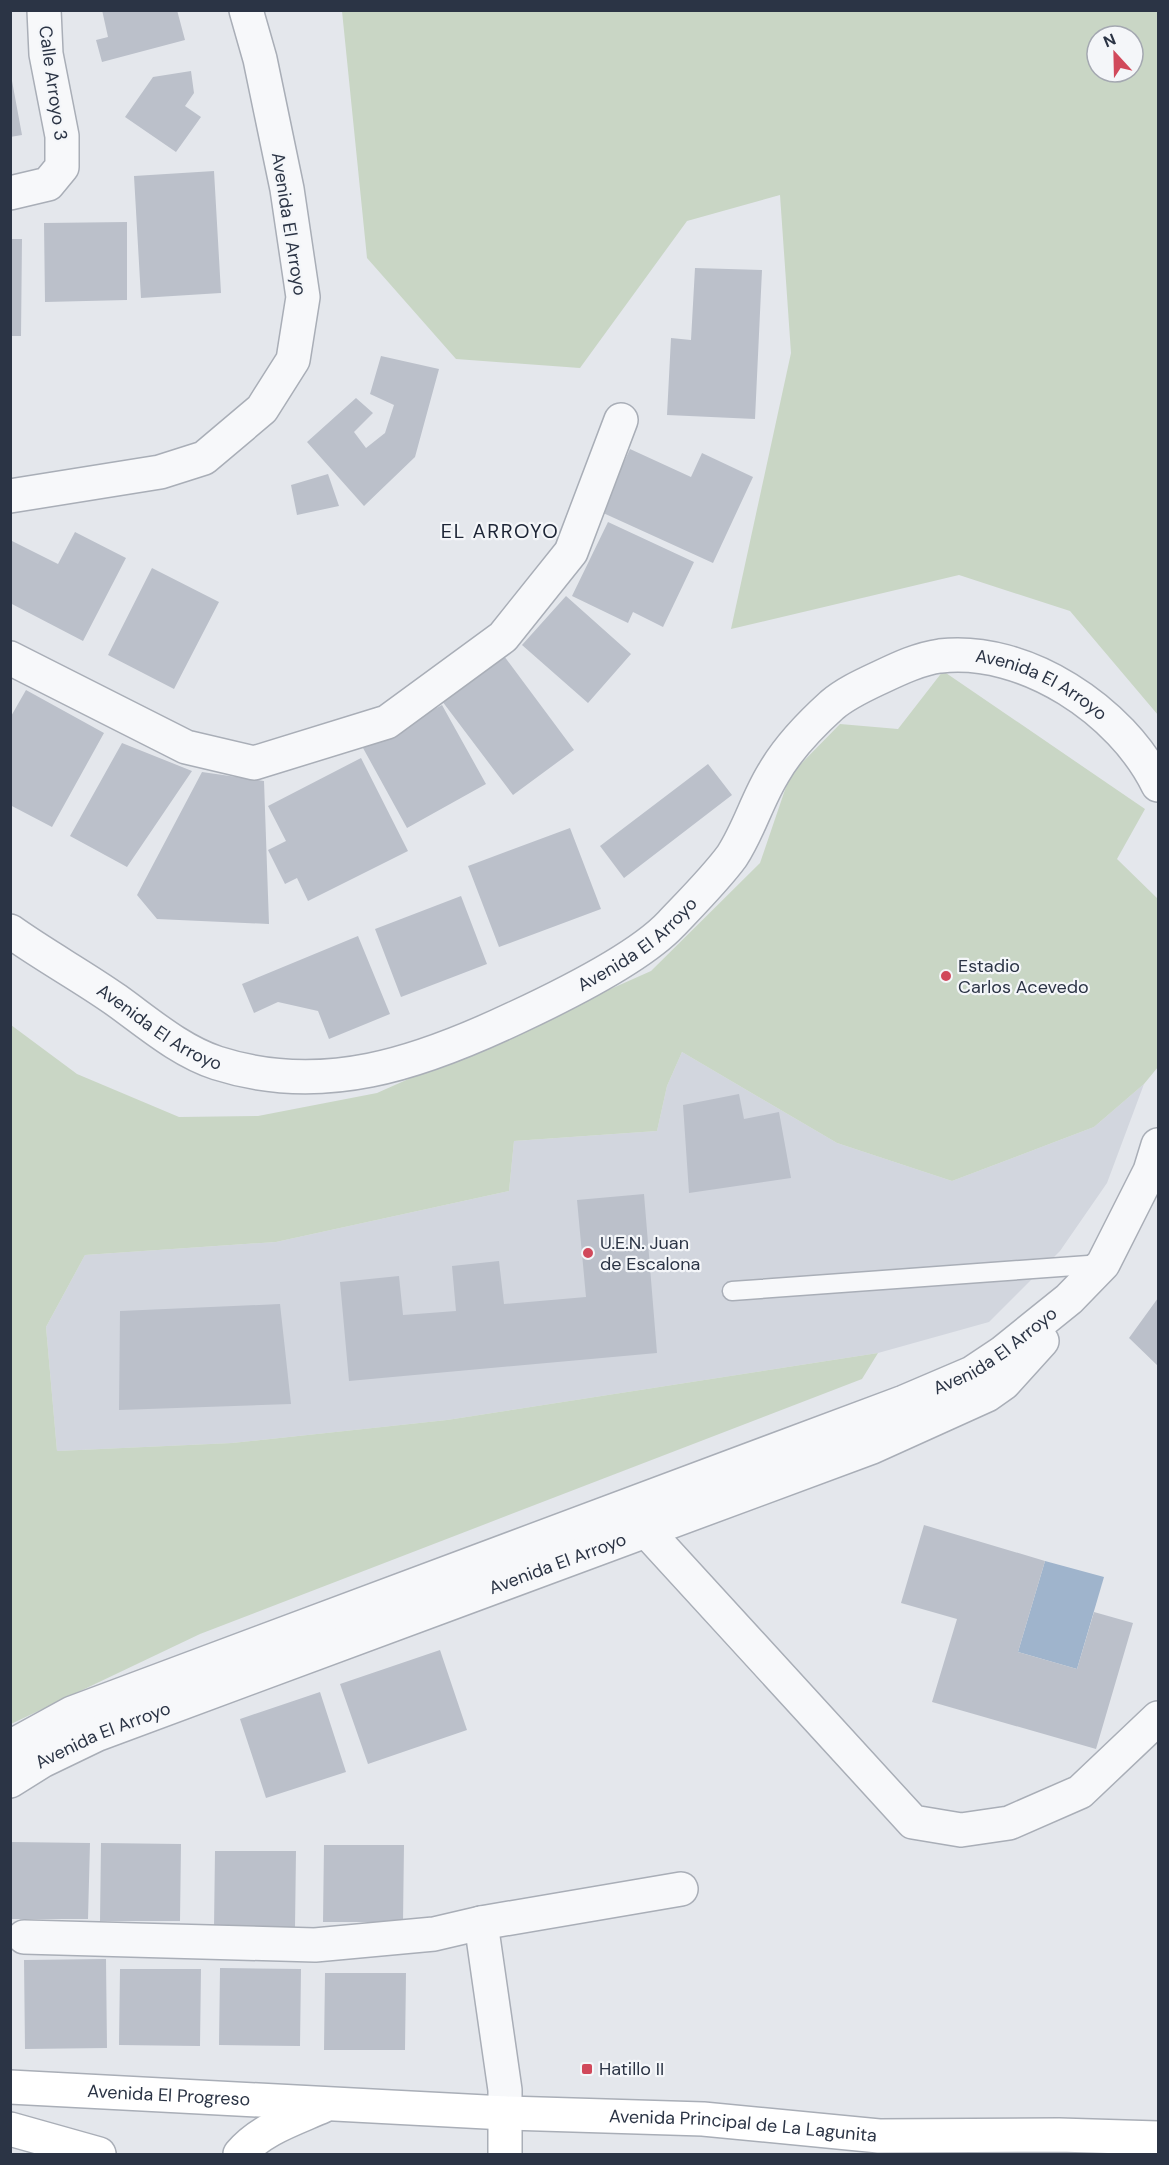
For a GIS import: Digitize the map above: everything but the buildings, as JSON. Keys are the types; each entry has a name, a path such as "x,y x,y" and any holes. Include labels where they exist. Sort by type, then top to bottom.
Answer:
{"street":[{"name":"Calle Arroyo 3","path":"10,193 48,184 62,167 62,136 46,54 44,10"},
{"name":"Avenida El Arroyo","path":"10,496 160,472 204,458 262,409 293,360 303,297 287,189 260,59 246,10"},
{"path":"10,658 186,747 254,763 387,722 503,637 571,552 621,420"},
{"name":"Avenida El Arroyo","path":"10,931 113,998 170,1040 216,1063 257,1072 312,1079 367,1071 434,1053 551,1001 646,946 669,927 730,858 773,773 814,723 834,702 906,665 941,656 976,657 1021,666 1068,688 1108,720 1141,755 1158,785"},
{"name":"Avenida El Arroyo","path":"10,1746 72,1713 635,1518 872,1447 987,1395 1004,1383 1046,1336 1069,1299 1103,1264 1123,1220 1150,1171 1158,1145"},
{"name":"Avenida El Arroyo","path":"10,1781 42,1761 98,1734 635,1518"},
{"path":"635,1518 913,1822 961,1830 1009,1823 1080,1792 1158,1718"},
{"path":"24,1936 315,1945 434,1934 481,1923 681,1889"},
{"path":"481,1923 505,2090 505,2154"},
{"name":"Avenida El Progreso","path":"10,2087 327,2104"},
{"path":"240,2154 250,2143 266,2132 327,2104"},
{"name":"Avenida Principal de La Lagunita","path":"327,2104 505,2113 703,2119 879,2136 1059,2135 1158,2138"},
{"path":"10,2129 99,2154"}],"lane":[{"path":"732,1291 1103,1264"}],"shaded area":[{"name":"U.E.N. Juan de Escalona","path":"682,1052 837,1143 952,1181 1094,1127 1144,1084 1107,1183 1060,1251 989,1322 878,1353 447,1420 232,1443 57,1451 46,1327 85,1255 276,1242 509,1191 514,1141 657,1131 667,1086"}],"green space":[{"path":"342,11 1158,11 1158,715 1070,611 959,575 731,629 791,353 780,195 687,221 580,368 456,359 367,258"},
{"path":"943,671 1145,809 1117,859 1158,899 1158,1067 1144,1084 1094,1127 952,1181 837,1143 682,1052 667,1086 657,1131 514,1141 509,1191 276,1242 85,1255 46,1327 57,1451 232,1443 447,1420 878,1353 862,1379 200,1634 11,1724 11,1025 77,1074 179,1117 258,1116 377,1093 651,971 760,863 790,775 840,724 898,729"}],"water":[{"path":"1045,1561 1104,1577 1077,1669 1018,1652"}],"place":[{"name":"Estadio Carlos Acevedo","path":"946,976"},
{"name":"U.E.N. Juan de Escalona","path":"588,1253"},
{"name":"Hatillo II","path":"587,2069"}],"district":[{"name":"EL ARROYO","path":"500,531"}]}
